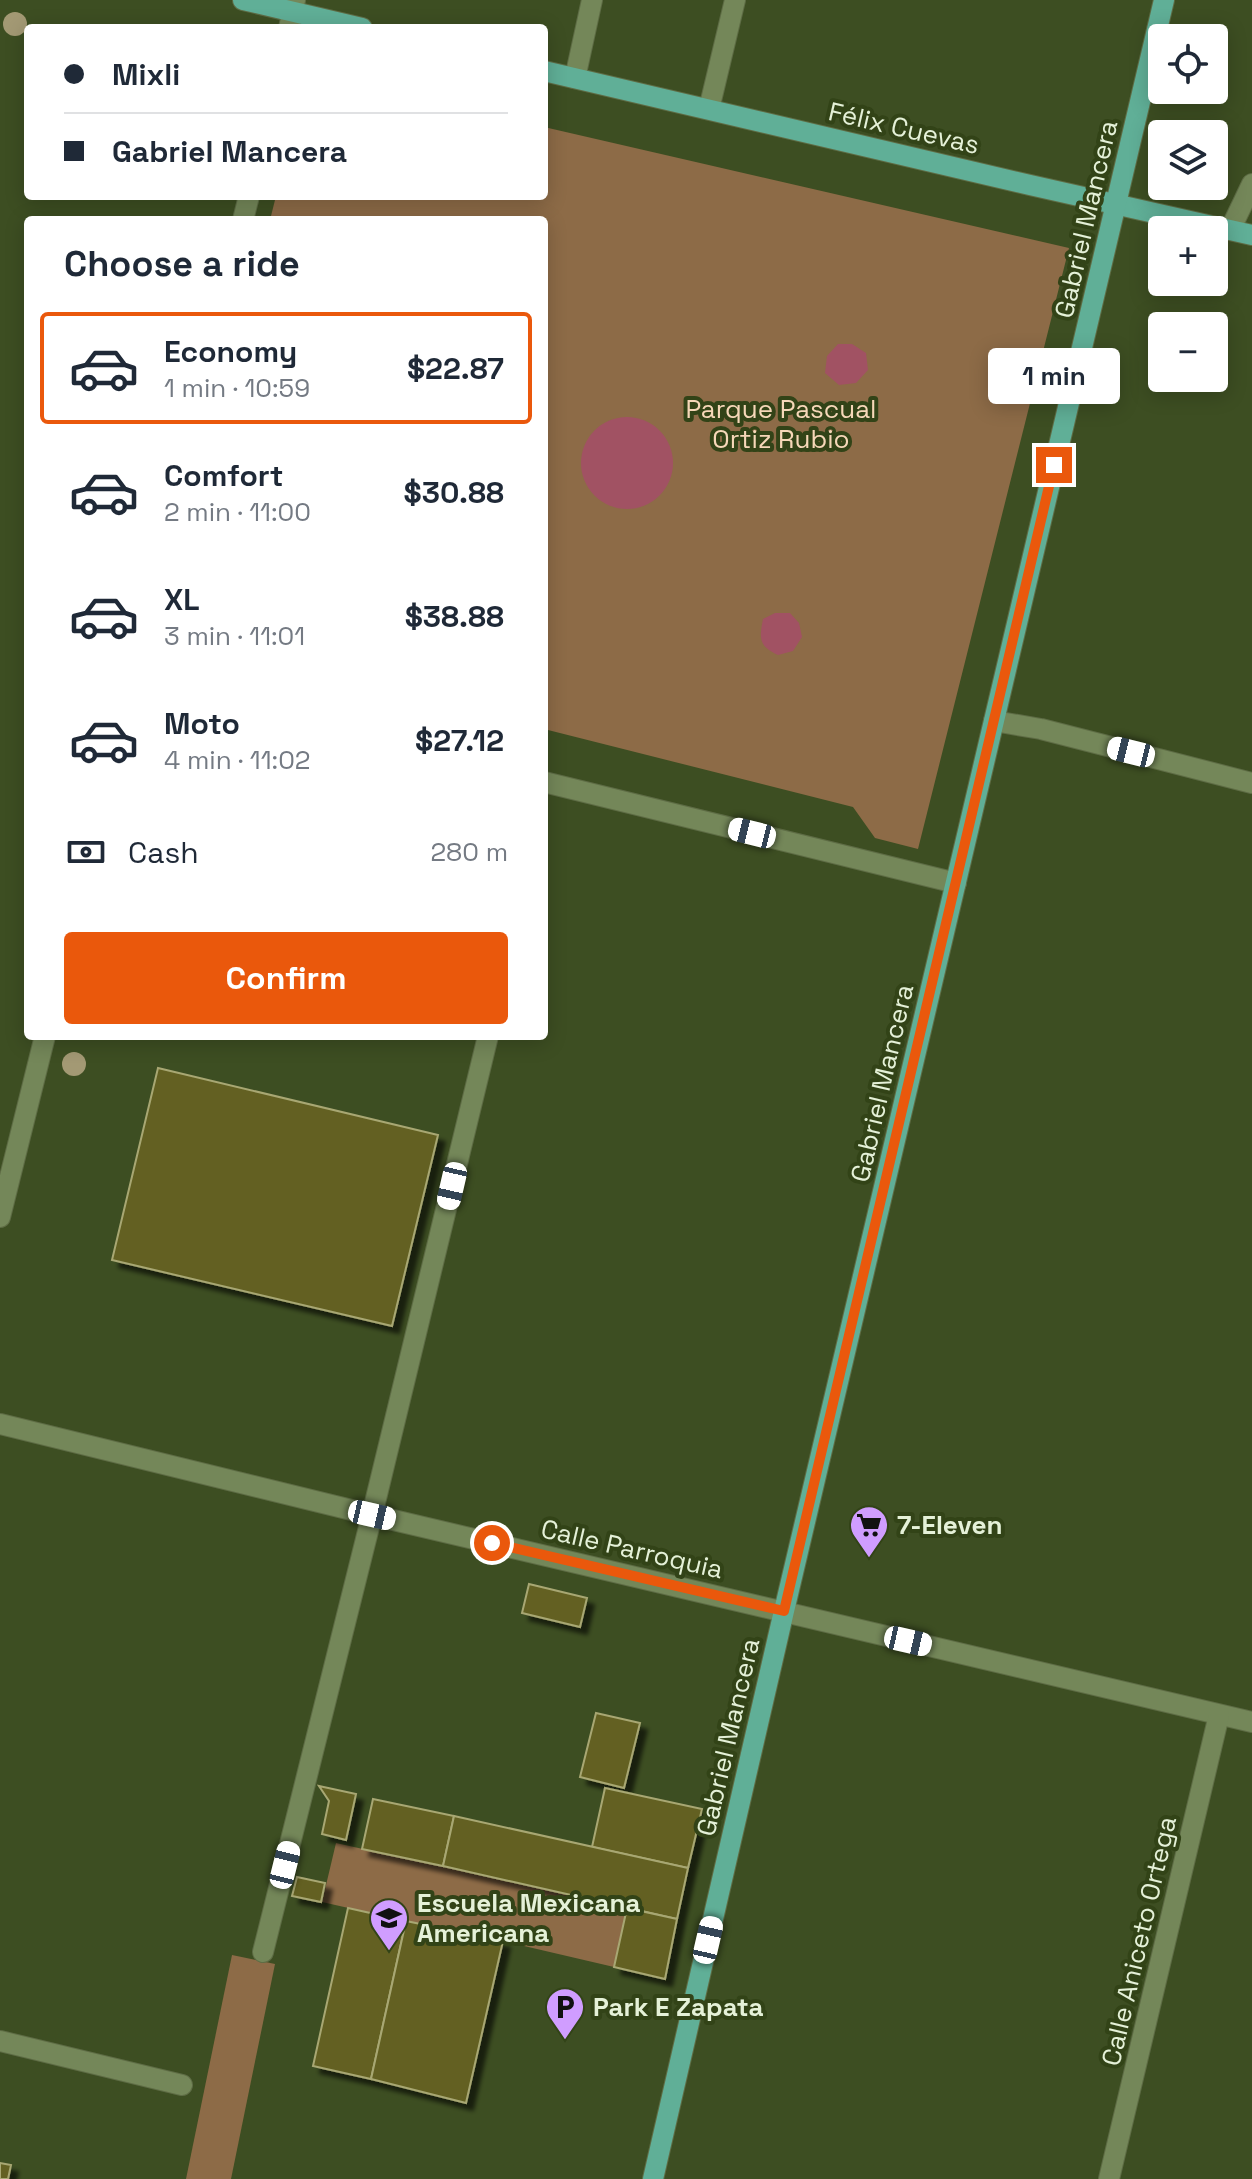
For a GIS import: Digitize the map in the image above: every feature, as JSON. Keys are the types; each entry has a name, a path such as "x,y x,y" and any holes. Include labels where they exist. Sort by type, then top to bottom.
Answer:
{"main road":[{"path":"243,0 343,24"},
{"name":"Gabriel Mancera","path":"653,2179 1164,0"},
{"name":"Félix Cuevas","path":"548,72 1252,235"}],"street":[{"path":"575,78 592,0"},
{"path":"709,109 735,0"},
{"path":"1230,230 1252,184"},
{"path":"994,721 1041,729 1252,783"},
{"path":"548,789 956,883"},
{"path":"0,1217 44,1040"},
{"path":"263,1952 487,1040"},
{"name":"Calle Parroquia","path":"0,1424 1252,1722"},
{"name":"Calle Aniceto Ortega","path":"1109,2179 1219,1715"},
{"path":"0,2041 182,2085"}],"green space":[{"name":"Parque Pascual Ortiz Rubio","path":"548,128 1069,248 918,849 875,838 853,807 548,730 548,216 271,216 275,200 548,200"},
{"path":"336,1843 627,1908 614,1967 503,1941 466,2103 371,2079 406,1921 322,1902"},
{"path":"232,1955 275,1964 231,2179 186,2179"}],"shaded area":[{"path":"838,344 852,344 866,353 868,370 856,383 839,385 825,373 827,356"},
{"path":"627,417 645,420 660,430 670,445 673,463 670,481 660,496 645,506 627,509 609,506 594,496 584,481 581,463 584,445 594,430 609,420"},
{"path":"775,613 790,613 799,623 802,637 793,651 778,655 764,645 761,637 763,619"}],"building":[{"path":"158,1068 438,1135 392,1326 112,1260"},
{"path":"529,1584 587,1598 580,1627 522,1613"},
{"path":"596,1713 640,1723 624,1788 580,1777"},
{"path":"319,1786 356,1794 346,1840 322,1834 329,1801"},
{"path":"605,1788 702,1809 688,1868 592,1847"},
{"path":"373,1799 454,1816 443,1866 362,1849"},
{"path":"454,1816 688,1868 677,1919 443,1866"},
{"path":"297,1877 325,1883 321,1902 292,1896"},
{"path":"348,1908 406,1921 371,2079 313,2066"},
{"path":"627,1908 677,1919 665,1979 614,1967"},
{"path":"406,1921 503,1941 466,2103 371,2079"},
{"path":"0,2163 11,2165 8,2179 0,2179"}],"place":[{"name":"7-Eleven","path":"869,1559"},
{"name":"Escuela Mexicana Americana","path":"389,1952"},
{"name":"Park E Zapata","path":"565,2041"}],"route":[{"path":"492,1543 784,1611 1054,465"}]}
